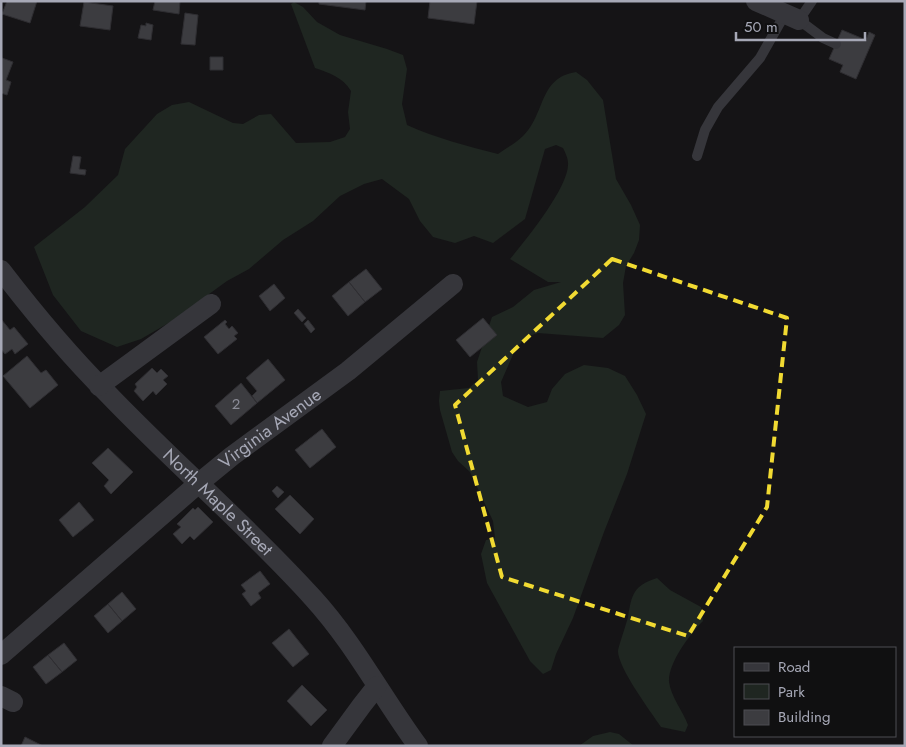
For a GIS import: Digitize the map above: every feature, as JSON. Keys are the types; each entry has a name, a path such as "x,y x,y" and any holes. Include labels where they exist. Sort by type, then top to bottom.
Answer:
{"street":[{"name":"North Maple Street","path":"1,270 58,341 99,386 199,482 313,598 353,649 418,746"},
{"name":"Virginia Avenue","path":"1,655 199,482 348,371 453,284"},
{"path":"99,386 211,304"},
{"path":"332,746 378,686"}],"lane":[{"path":"776,9 812,1"},
{"path":"776,9 836,44"},
{"path":"697,156 705,130 718,106 760,58 776,9"}],"highlighted area":[{"path":"612,259 787,318 767,507 688,636 502,577 455,405"}],"green space":[{"path":"294,2 303,7 317,22 340,35 403,55 407,69 402,104 407,125 440,138 498,154 523,136 536,118 544,98 555,81 576,72 587,80 603,100 616,179 640,225 639,240 626,266 623,283 625,315 619,325 603,338 538,333 526,337 515,350 501,382 503,396 528,407 547,402 552,389 565,374 584,365 608,368 625,376 646,414 627,474 573,618 556,654 551,670 543,674 530,661 487,583 481,554 486,540 495,538 493,521 470,472 458,461 452,452 439,401 440,391 469,388 478,380 477,362 492,317 513,307 534,290 561,282 548,282 510,259 545,213 562,185 567,173 568,163 563,148 556,145 545,149 525,219 493,243 474,236 455,243 433,237 420,221 409,199 382,179 364,184 340,196 313,221 283,240 249,269 227,281 172,321 141,339 117,347 81,331 53,295 34,247 85,207 118,175 125,149 157,114 172,105 189,102 233,123 243,124 259,115 271,114 296,143 330,142 345,137 350,129 348,112 351,91 340,79 315,68 291,4"},
{"path":"657,578 670,590 701,607 703,621 681,649 670,674 669,682 672,693 688,725 685,732 661,727 629,679 619,659 618,651 635,592 643,584"},
{"path":"610,732 619,734 634,746 579,746 593,736"}],"building":[{"path":"7,1 37,1 30,23 2,14"},
{"path":"155,1 180,1 179,14 153,10"},
{"path":"319,1 366,1 365,10 319,4"},
{"path":"430,1 477,1 474,24 428,18"},
{"path":"84,2 113,6 110,30 80,26"},
{"path":"185,13 198,15 195,45 181,44"},
{"path":"146,23 153,25 151,40 138,38 141,25 146,26"},
{"path":"842,30 866,40 869,32 875,35 856,79 840,72 843,65 829,59"},
{"path":"210,57 223,57 223,70 210,70"},
{"path":"2,58 13,62 6,80 11,82 7,95 1,93"},
{"path":"73,156 81,157 79,169 86,170 85,175 70,173"},
{"path":"366,269 382,289 365,302 349,282"},
{"path":"349,282 365,302 348,316 332,296"},
{"path":"274,284 285,298 270,311 259,296"},
{"path":"298,309 306,318 302,322 294,313"},
{"path":"483,318 497,335 470,357 456,340"},
{"path":"1,319 10,330 14,327 28,344 15,354 12,349 5,354 1,349"},
{"path":"225,320 227,322 225,324 229,329 232,326 238,333 234,336 237,339 218,354 204,337"},
{"path":"308,320 315,329 311,333 304,324"},
{"path":"27,356 41,373 46,370 58,385 30,408 3,376"},
{"path":"268,359 285,380 257,403 252,396 257,391 246,378"},
{"path":"152,368 157,373 161,369 168,376 163,380 167,384 156,395 153,391 143,401 134,391 137,387 135,384"},
{"path":"241,383 257,403 231,425 215,406"},
{"path":"322,429 336,447 310,468 295,450"},
{"path":"108,448 133,472 111,494 104,486 109,480 92,463"},
{"path":"277,486 284,492 278,498 272,491"},
{"path":"290,495 314,519 300,534 275,509"},
{"path":"79,502 94,520 73,537 59,520"},
{"path":"198,507 213,522 194,540 190,536 182,544 173,534 181,527 177,524 193,508 195,510"},
{"path":"260,571 270,584 258,593 261,598 251,606 242,594 246,591 241,585"},
{"path":"122,592 136,609 122,621 108,604"},
{"path":"108,604 122,621 108,633 94,616"},
{"path":"289,629 309,654 293,667 272,643"},
{"path":"64,643 77,660 62,672 48,655"},
{"path":"48,655 62,672 46,684 33,667"},
{"path":"302,685 327,710 311,726 287,701"},
{"path":"25,737 43,746 21,746"}]}
